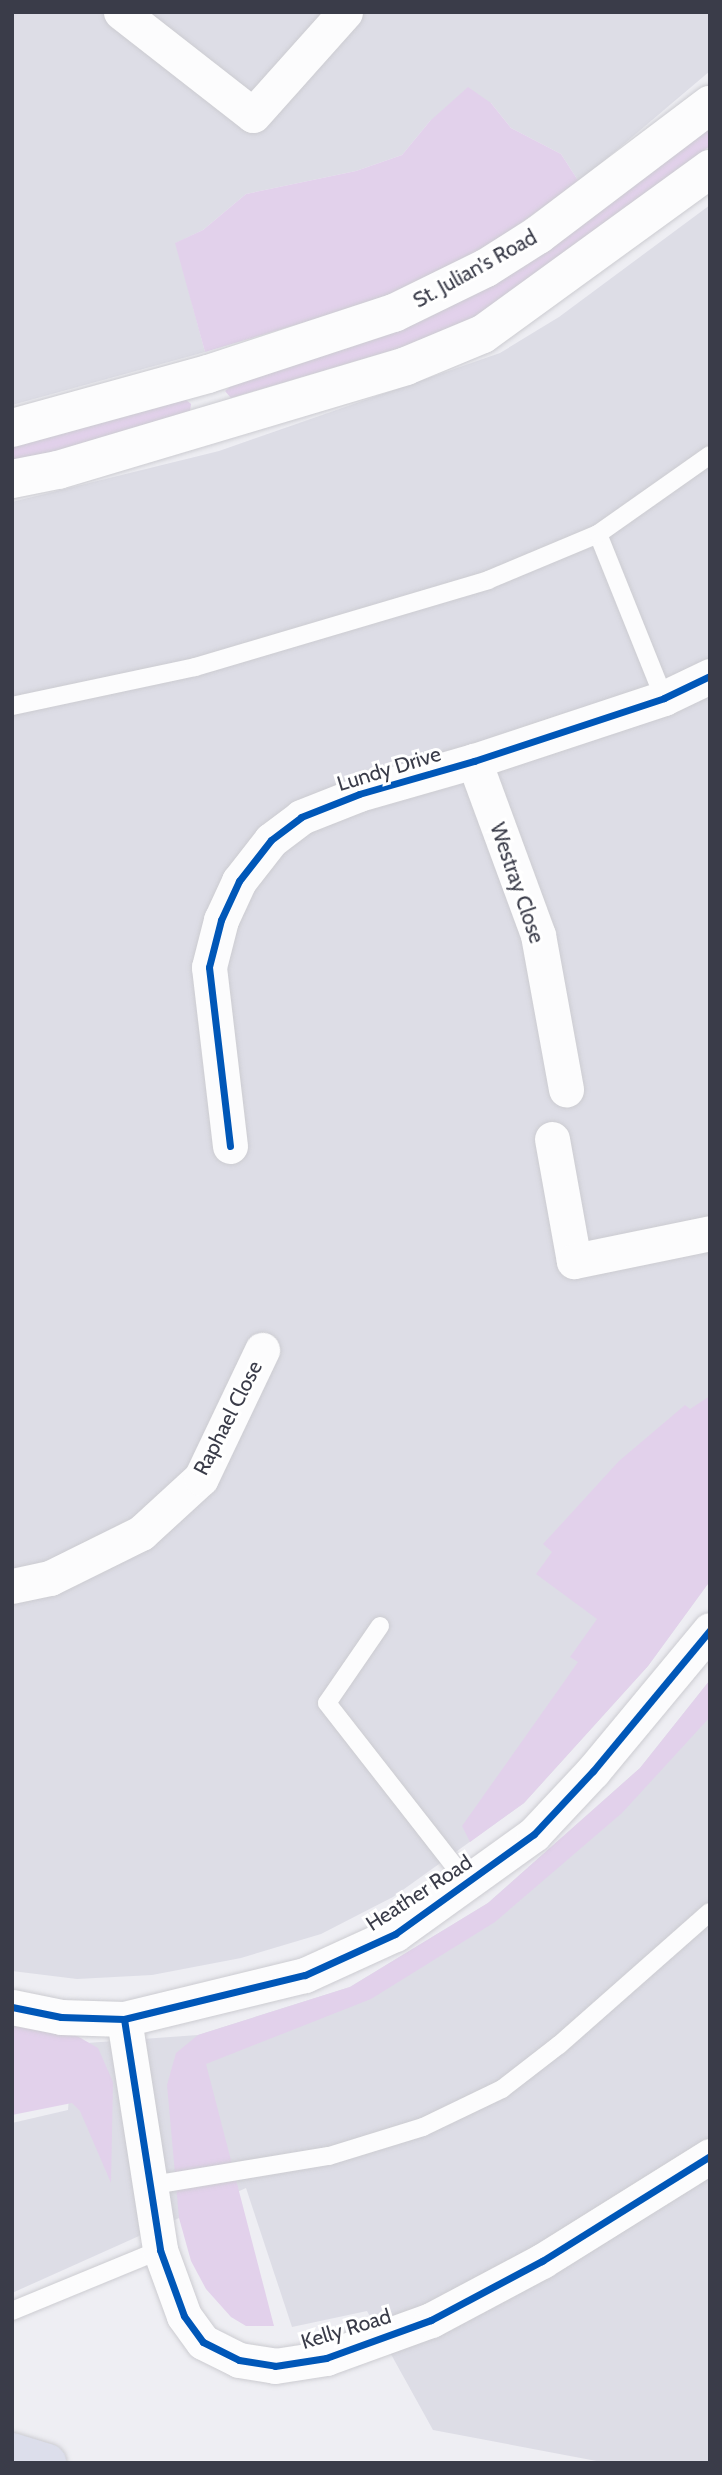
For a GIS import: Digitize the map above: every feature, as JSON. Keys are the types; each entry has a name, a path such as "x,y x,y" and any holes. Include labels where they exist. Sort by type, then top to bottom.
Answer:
{"highway":[{"path":"12,2452 47,2463"}],"street":[{"path":"121,12 253,115 345,12"},
{"name":"St. Julian's Road","path":"12,428 208,374 394,313 486,268 538,235 710,105"},
{"path":"12,479 226,420 406,366 483,334 710,169"},
{"path":"208,374 226,420"},
{"name":"Lundy Drive","path":"230,1146 209,967 221,920 239,881 271,840 301,817 359,794 474,761 664,698 710,676"},
{"name":"Westray Close","path":"474,761 538,935 566,1089"},
{"path":"552,1139 574,1261 710,1233"},
{"name":"Raphael Close","path":"12,1586 50,1578 141,1533 201,1478 262,1350"},
{"name":"Heather Road","path":"12,2007 61,2017 124,2019 305,1975 396,1934 469,1885 534,1834 576,1789 710,1630"},
{"name":"Kelly Road","path":"124,2019 160,2250 184,2316 203,2342 239,2360 275,2366 326,2358 431,2320 542,2261 710,2156"}],"lane":[{"path":"12,706 195,667 488,580 598,534 710,455"},
{"path":"598,534 664,698"},
{"path":"380,1626 327,1703 469,1885"},
{"path":"148,2186 329,2156 423,2127 502,2089 559,2045 710,1912"},
{"path":"12,2311 160,2250"}],"shaded area":[{"path":"12,12 710,12 710,71 579,182 561,154 511,128 491,103 430,121 402,155 356,171 246,194 203,230 176,243 205,352 12,405"},
{"path":"468,87 491,103 511,128 561,154 579,182 498,239 425,280 362,305 205,352 175,243 203,230 246,194 356,171 402,155 430,121"},
{"path":"710,116 710,146 487,312 427,340 231,398 225,391 232,385 310,357"},
{"path":"710,205 710,1581 648,1666 524,1803 393,1897 321,1934 241,1958 152,1975 77,1979 12,1971 12,502 219,451 500,353 559,317"},
{"path":"184,398 191,404 190,412 12,464 12,445"},
{"path":"710,1396 710,1581 648,1666 524,1803 470,1842 462,1826 578,1662 570,1657 597,1619 536,1574 552,1552 543,1544 619,1461 685,1405 690,1409"},
{"path":"710,1680 710,2463 607,2463 433,2430 367,2311 292,2327 246,2188 12,2293 12,2123 68,2110 73,2044 198,2035 350,1987 488,1903 640,1768"},
{"path":"710,1680 710,1717 622,1813 495,1922 371,1999 206,2064 274,2326 246,2326 231,2317 206,2289 191,2261 179,2218 167,2085 176,2053 198,2035 350,1987 488,1903 640,1768"},
{"path":"12,2026 65,2029 98,2048 113,2082 111,2183 80,2111 72,2103 12,2115"}],"cycle path":[{"path":"230,1146 209,967 221,920 239,881 271,840 301,817 359,794 474,761 664,698 710,676"},
{"path":"12,2007 61,2017 124,2019 305,1975 395,1934 534,1834 593,1771 710,1630"},
{"path":"124,2019 160,2250 184,2316 203,2342 239,2360 275,2366 326,2358 431,2320 542,2261 710,2156"}]}
